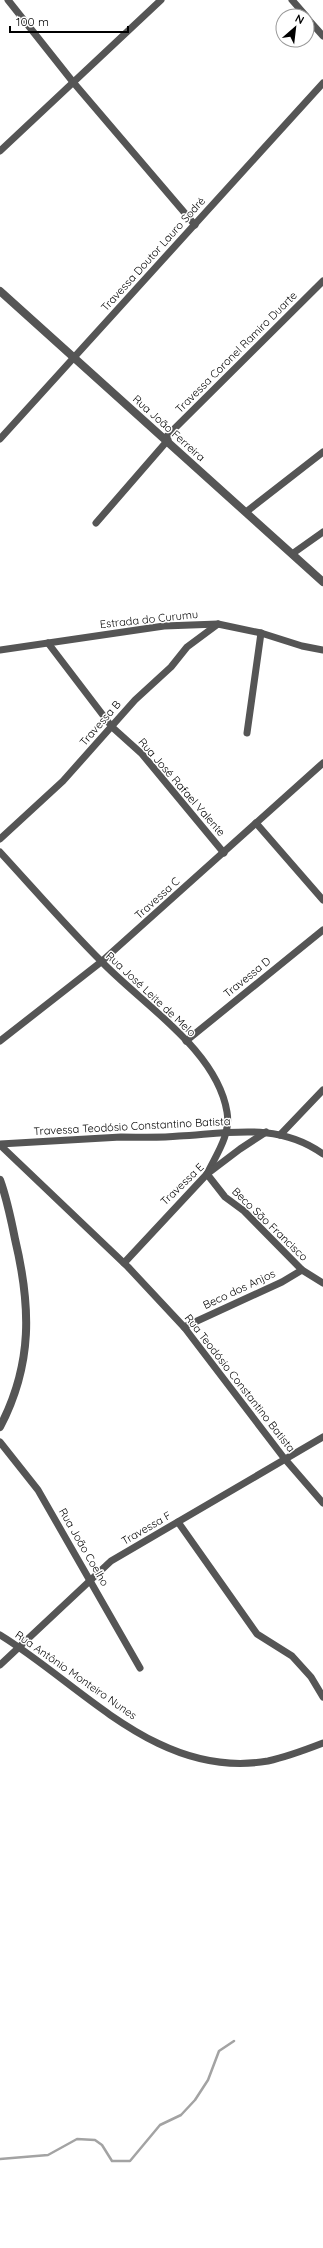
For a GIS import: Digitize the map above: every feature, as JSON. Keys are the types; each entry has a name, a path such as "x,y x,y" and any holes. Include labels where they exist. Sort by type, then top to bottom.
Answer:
{"street":[{"path":"8,0 73,82 195,224"},
{"path":"0,151 161,0"},
{"path":"292,0 299,8"},
{"path":"315,27 323,36"},
{"name":"Travessa Doutor Lauro Sodré","path":"0,439 323,83"},
{"name":"Travessa Coronel Ramiro Duarte","path":"96,523 167,439 323,281"},
{"name":"Rua João Ferreira","path":"0,291 167,439 323,582"},
{"path":"246,512 323,452"},
{"path":"292,554 323,532"},
{"name":"Estrada do Curumu","path":"0,650 164,626 218,624 261,633 302,646 323,650"},
{"name":"Travessa B","path":"0,839 63,781 135,700 171,667 187,647 218,624"},
{"path":"247,733 261,633"},
{"name":"Rua José Rafael Valente","path":"48,643 112,727 142,754 224,853"},
{"name":"Travessa C","path":"0,1041 101,962 323,763"},
{"path":"256,824 323,900"},
{"name":"Rua José Leite de Melo","path":"0,852 101,962 186,1041 212,1075 220,1090 227,1113 228,1131"},
{"name":"Travessa D","path":"186,1041 323,930"},
{"path":"280,1135 323,1090"},
{"path":"207,1174 228,1131"},
{"name":"Travessa Teodósio Constantino Batista","path":"0,1144 179,1136 228,1131 266,1132"},
{"path":"266,1132 309,1144 323,1154"},
{"name":"Travessa E","path":"124,1263 207,1174 240,1149 266,1132"},
{"name":"Rua Teodósio Constantino Batista","path":"0,1144 124,1263 184,1327 284,1458 323,1503"},
{"name":"Beco São Francisco","path":"207,1174 225,1197 244,1211 302,1270 323,1283"},
{"path":"0,1180 22,1270 27,1325 27,1345 22,1365 12,1398 0,1427"},
{"name":"Beco dos Anjos","path":"184,1327 282,1282 302,1270"},
{"name":"Travessa F","path":"0,1665 111,1561 284,1458 323,1437"},
{"name":"Rua João Coelho","path":"0,1442 38,1490 140,1668"},
{"path":"178,1522 257,1634 292,1656 311,1677 323,1697"},
{"name":"Rua Antônio Monteiro Nunes","path":"0,1635 125,1725 166,1748 180,1753 214,1761 253,1762 268,1761 323,1744"}],"waterway":[{"path":"0,2159 48,2155 77,2139 95,2140 102,2145 112,2161 130,2161 160,2125 181,2115 195,2100 208,2080 219,2051 234,2041"}]}
